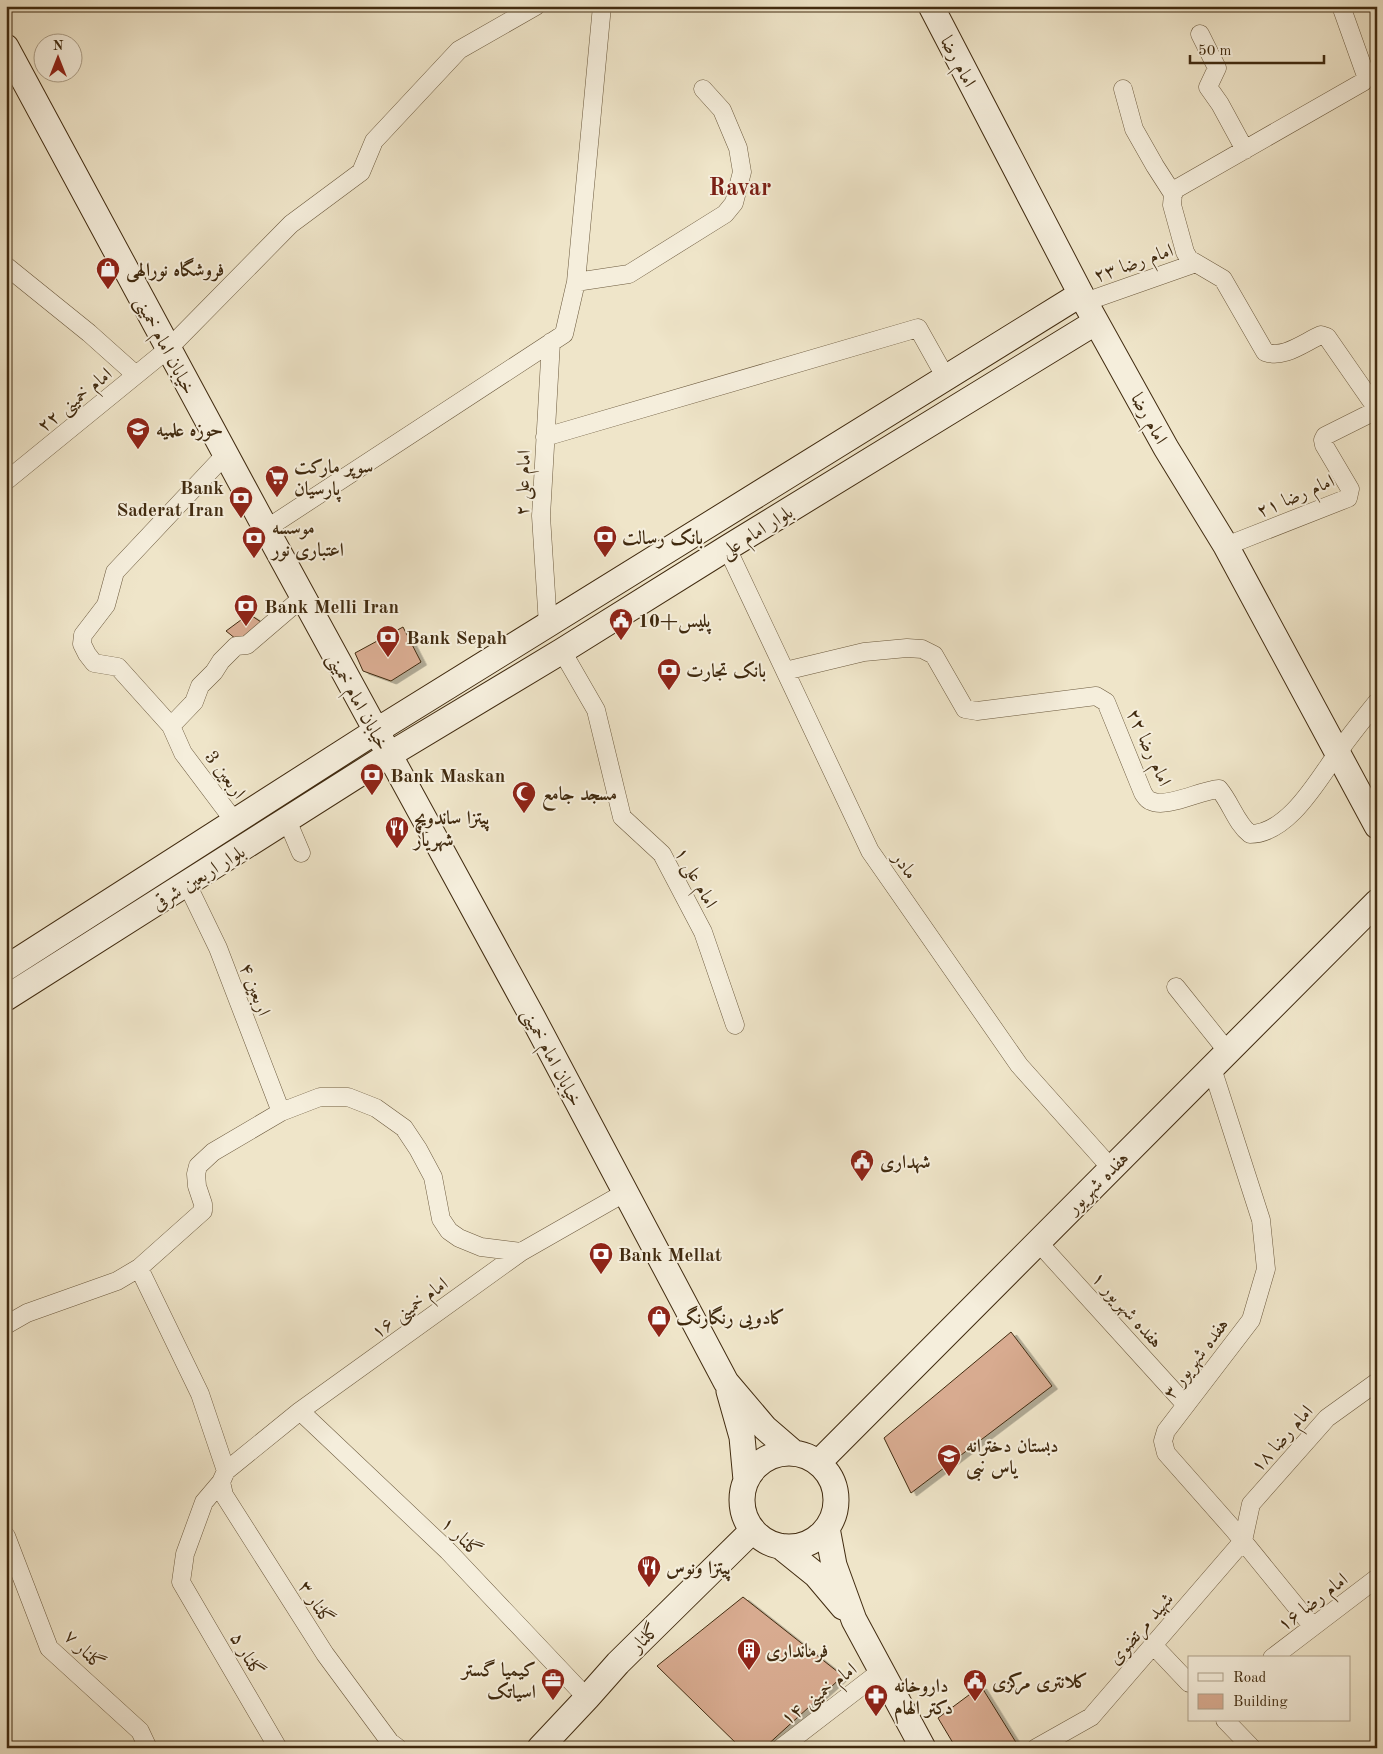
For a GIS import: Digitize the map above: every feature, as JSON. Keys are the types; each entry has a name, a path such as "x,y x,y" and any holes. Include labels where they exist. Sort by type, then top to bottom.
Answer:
{"street":[{"name":"امام خمینی ۲۲","path":"6,481 168,349 291,224 361,172 374,141 459,50 536,6"},
{"path":"266,529 564,334 576,282 602,6"},
{"name":"امام رضا","path":"931,6 1088,306 1166,448 1226,546 1377,826"},
{"path":"1341,6 1371,74 1358,86 1176,189 1173,194 1172,205 1184,252 1189,259 1223,279 1264,352 1274,356 1283,354 1320,335 1327,337 1377,409"},
{"path":"1200,34 1217,68 1208,87 1220,104 1245,150"},
{"name":"خیابان امام خمینی","path":"6,47 168,349 532,1016 726,1382"},
{"path":"576,282 629,274 725,214 734,203 742,172 738,148 722,110 703,89"},
{"path":"1123,89 1134,129 1154,166 1173,194"},
{"name":"امام رضا ۲۳","path":"1088,306 1196,263"},
{"path":"9,273 89,333 136,375"},
{"name":"بلوار امام علی","path":"376,732 946,378 1088,306"},
{"name":"بلوار امام علی","path":"389,755 562,651 727,548 1088,306"},
{"path":"545,437 918,328 946,378"},
{"name":"امام علی ۲","path":"548,625 541,516 551,342"},
{"name":"امام رضا ۲۱","path":"1226,546 1348,498 1350,489 1324,445 1323,440 1325,436 1377,409"},
{"name":"اربعین 3","path":"225,454 115,572 106,605 83,635 82,644 94,663 118,667 171,726 183,752 235,822"},
{"name":"مادر","path":"727,548 870,851 1019,1065 1111,1168"},
{"path":"171,726 194,702 200,686 236,646 247,645 303,597"},
{"name":"امام رضا ۲۲","path":"785,671 864,652 922,649 934,655 965,709 977,711 1096,696 1106,702 1143,793 1147,798 1152,802 1166,803 1219,789 1244,830 1250,834 1257,834 1287,819 1323,775 1338,752"},
{"name":"امام علی ۱","path":"562,651 596,710 622,817 662,854 703,932 735,1025"},
{"path":"1338,752 1377,702"},
{"name":"بلوار اربعین شرقی","path":"7,967 376,732"},
{"name":"بلوار اربعین شرقی","path":"6,998 389,755"},
{"path":"287,820 301,853"},
{"name":"اربعین ۴","path":"187,884 218,948 282,1112"},
{"name":"هفده شهریور","path":"818,1463 1377,902"},
{"path":"1176,987 1220,1060"},
{"name":"هفده شهریور ۳","path":"1220,1060 1261,1220 1266,1269 1251,1320 1166,1432 1163,1441 1166,1453 1313,1627"},
{"path":"6,1325 26,1314 118,1281 139,1268 203,1212 203,1204 197,1186 196,1174 198,1166 213,1152 282,1112 320,1097 348,1097 376,1108 404,1128 433,1177 441,1219 449,1231 459,1238 481,1247 521,1252"},
{"name":"امام خمینی ۱۶","path":"181,1582 185,1554 204,1502 224,1476 300,1411 521,1252 626,1192"},
{"name":"هفده شهریور ۱","path":"1038,1242 1186,1405"},
{"name":"گلنار ۳","path":"139,1268 200,1394 224,1476 224,1495 325,1654 390,1742 398,1748"},
{"path":"726,1382 765,1428 794,1453"},
{"path":"726,1382 742,1437 746,1480 741,1500 746,1520 756,1535 774,1545 794,1547 813,1541 827,1528 836,1510 836,1490 827,1472 813,1459 794,1453 774,1455 756,1465 746,1480"},
{"name":"امام رضا ۱۸","path":"1243,1542 1250,1504 1327,1418 1377,1382"},
{"name":"گلنار ۱","path":"300,1411 448,1551 587,1698"},
{"path":"827,1528 834,1565 854,1620 922,1748"},
{"name":"گلنار","path":"540,1748 618,1663 753,1530"},
{"name":"گلنار ۷","path":"6,1536 49,1648 140,1731 148,1748"},
{"name":"شهید مرتضوی","path":"1036,1748 1091,1717 1243,1542"},
{"path":"780,1546 816,1575 854,1620"},
{"name":"امام رضا ۱۶","path":"1275,1656 1377,1578"},
{"name":"گلنار ۵","path":"181,1582 278,1748"},
{"path":"1153,1645 1188,1682"},
{"name":"امام خمینی ۱۴","path":"781,1748 882,1671"},
{"path":"1227,1722 1252,1748"}],"building":[{"name":"Bank Melli Iran","path":"249,614 264,624 241,643 226,631"},
{"name":"Bank Sepah","path":"403,627 421,662 391,681 363,671 355,653"},
{"path":"1011,1332 1052,1386 911,1493 884,1438"},
{"name":"فرمانداری","path":"743,1597 843,1676 764,1748 741,1748 657,1666"},
{"name":"کلانتری مرکزی","path":"981,1686 1017,1744 1010,1748 956,1748 938,1718"}],"place":[{"name":"فروشگاه نورالهی","path":"108,290"},
{"name":"حوزه علمیه","path":"138,450"},
{"name":"سوپر مارکت پارسیان","path":"277,498"},
{"name":"Bank Saderat Iran","path":"241,519"},
{"name":"بانک رسالت","path":"605,558"},
{"name":"موسسه اعتباری نور","path":"254,559"},
{"name":"Bank Melli Iran","path":"246,627"},
{"name":"پلیس+10","path":"621,641"},
{"name":"Bank Sepah","path":"388,658"},
{"name":"بانک تجارت","path":"669,691"},
{"name":"Bank Maskan","path":"372,796"},
{"name":"مسجد جامع","path":"524,814"},
{"name":"پیتزا ساندویچ شهریار","path":"397,849"},
{"name":"شهداری","path":"862,1182"},
{"name":"Bank Mellat","path":"601,1275"},
{"name":"کادویی رنگارنگ","path":"659,1338"},
{"name":"دبستان دخترانه یاس نبی","path":"949,1477"},
{"name":"پیتزا ونوس","path":"649,1588"},
{"name":"فرمانداری","path":"749,1671"},
{"name":"کیمیا گستر اسیاتک","path":"553,1701"},
{"name":"کلانتری مرکزی","path":"975,1702"},
{"name":"داروخانه دکتر الهام","path":"876,1717"}],"district":[{"name":"Ravar","path":"740,187"}]}
